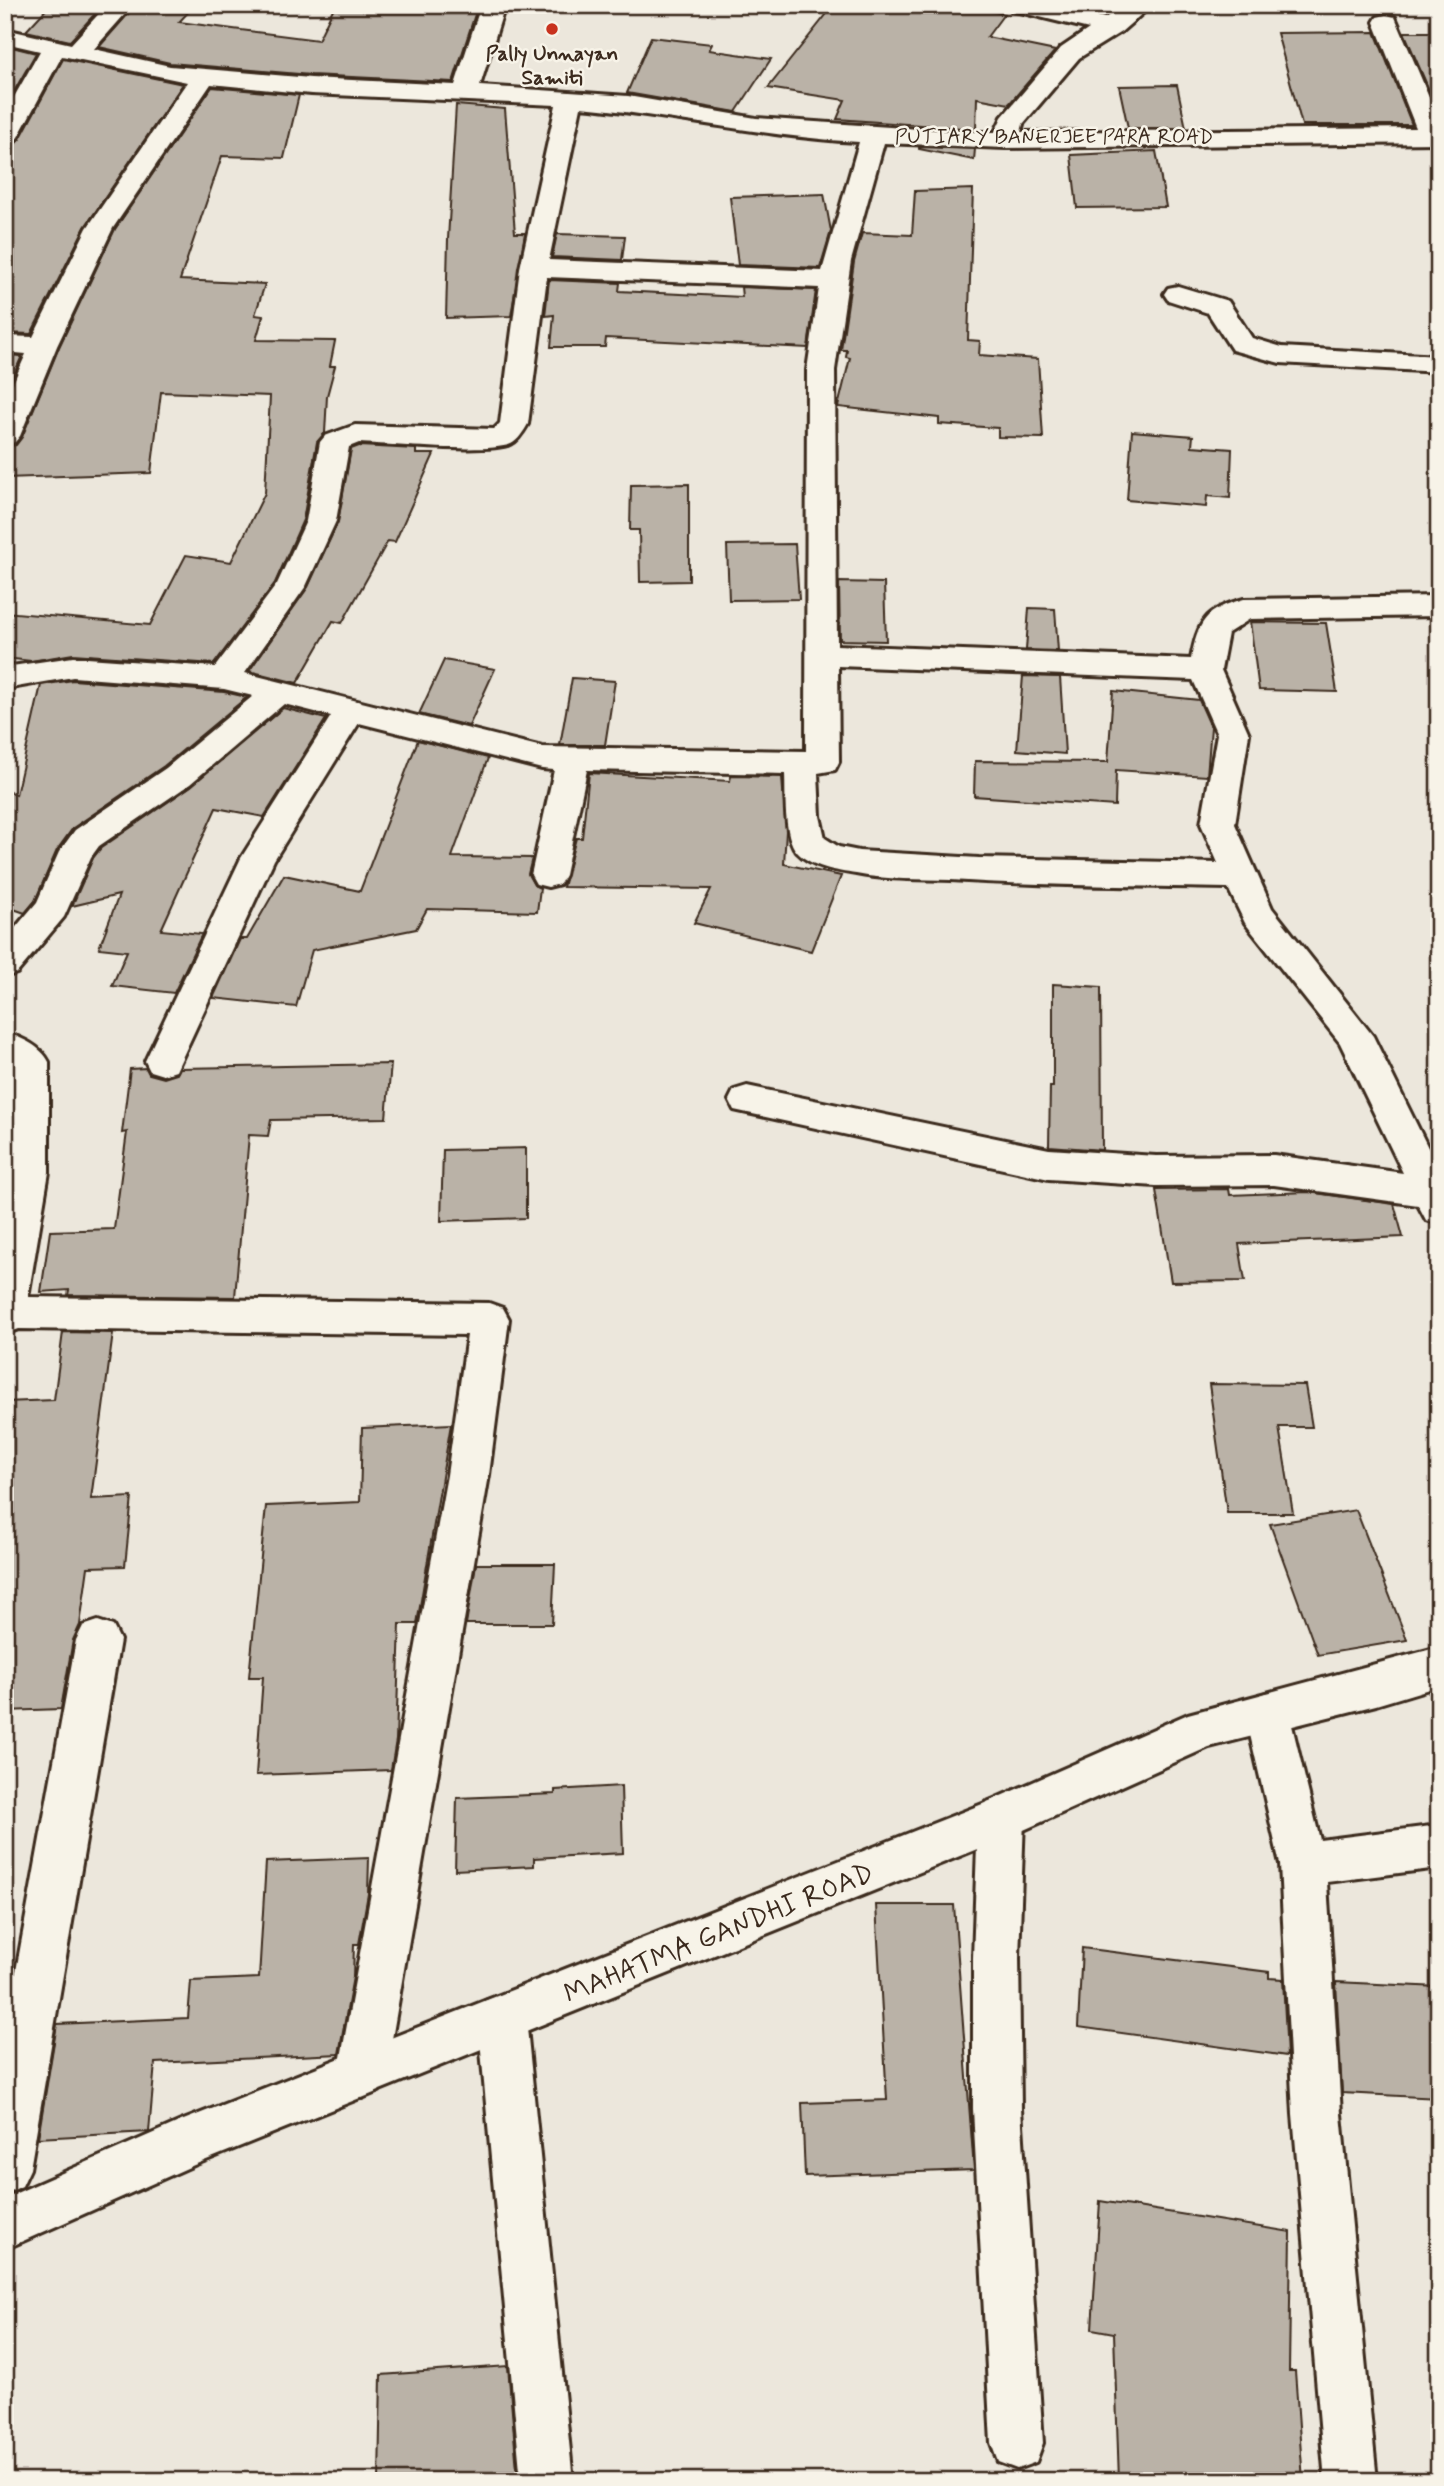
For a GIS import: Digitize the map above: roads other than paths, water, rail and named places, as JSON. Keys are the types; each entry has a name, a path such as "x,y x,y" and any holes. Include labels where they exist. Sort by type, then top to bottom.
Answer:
{"street":[{"path":"5,138 66,49 121,5"},
{"path":"464,93 494,5"},
{"path":"1020,5 1112,27"},
{"path":"1005,140 1011,122 1070,53 1112,27 1140,5"},
{"path":"1386,22 1435,135"},
{"name":"PUTIARY BANERJEE PARA ROAD","path":"5,36 170,73 311,86 570,98 628,104 756,126 874,135 1005,140 1435,135"},
{"path":"5,436 43,346 100,228 204,76"},
{"path":"224,678 291,586 321,521 335,442 355,434 503,437 514,424 534,268 570,98"},
{"path":"5,678 73,667 224,678 542,758 823,762 821,370 833,280 874,135"},
{"path":"534,268 833,280"},
{"path":"1178,294 1218,307 1242,344 1280,355 1439,363"},
{"path":"5,344 43,346"},
{"path":"1436,1198 1355,1036 1257,914 1218,824 1233,734 1205,670 1213,628 1244,609 1439,606"},
{"path":"821,655 1205,670"},
{"path":"5,964 52,908 76,852 87,838 178,776 278,692"},
{"path":"163,1061 258,858 351,709"},
{"path":"548,875 573,759"},
{"path":"800,762 803,816 809,844 830,858 859,863 979,870 1241,876"},
{"path":"5,1046 31,1062 18,1172 6,1316 489,1319 468,1475 362,2074"},
{"path":"747,1100 1049,1164 1156,1171 1274,1170 1436,1198"},
{"path":"5,2169 98,1640"},
{"name":"MAHATMA GANDHI ROAD","path":"5,2224 181,2146 1001,1818 1204,1728 1439,1666"},
{"path":"1267,1713 1303,1864 1317,2114 1351,2481"},
{"path":"1001,1818 996,1958 998,2109 1017,2443"},
{"path":"1303,1864 1439,1846"},
{"path":"502,2018 547,2481"}],"place":[{"name":"Pally Unnayan Samiti","path":"552,29"}]}
